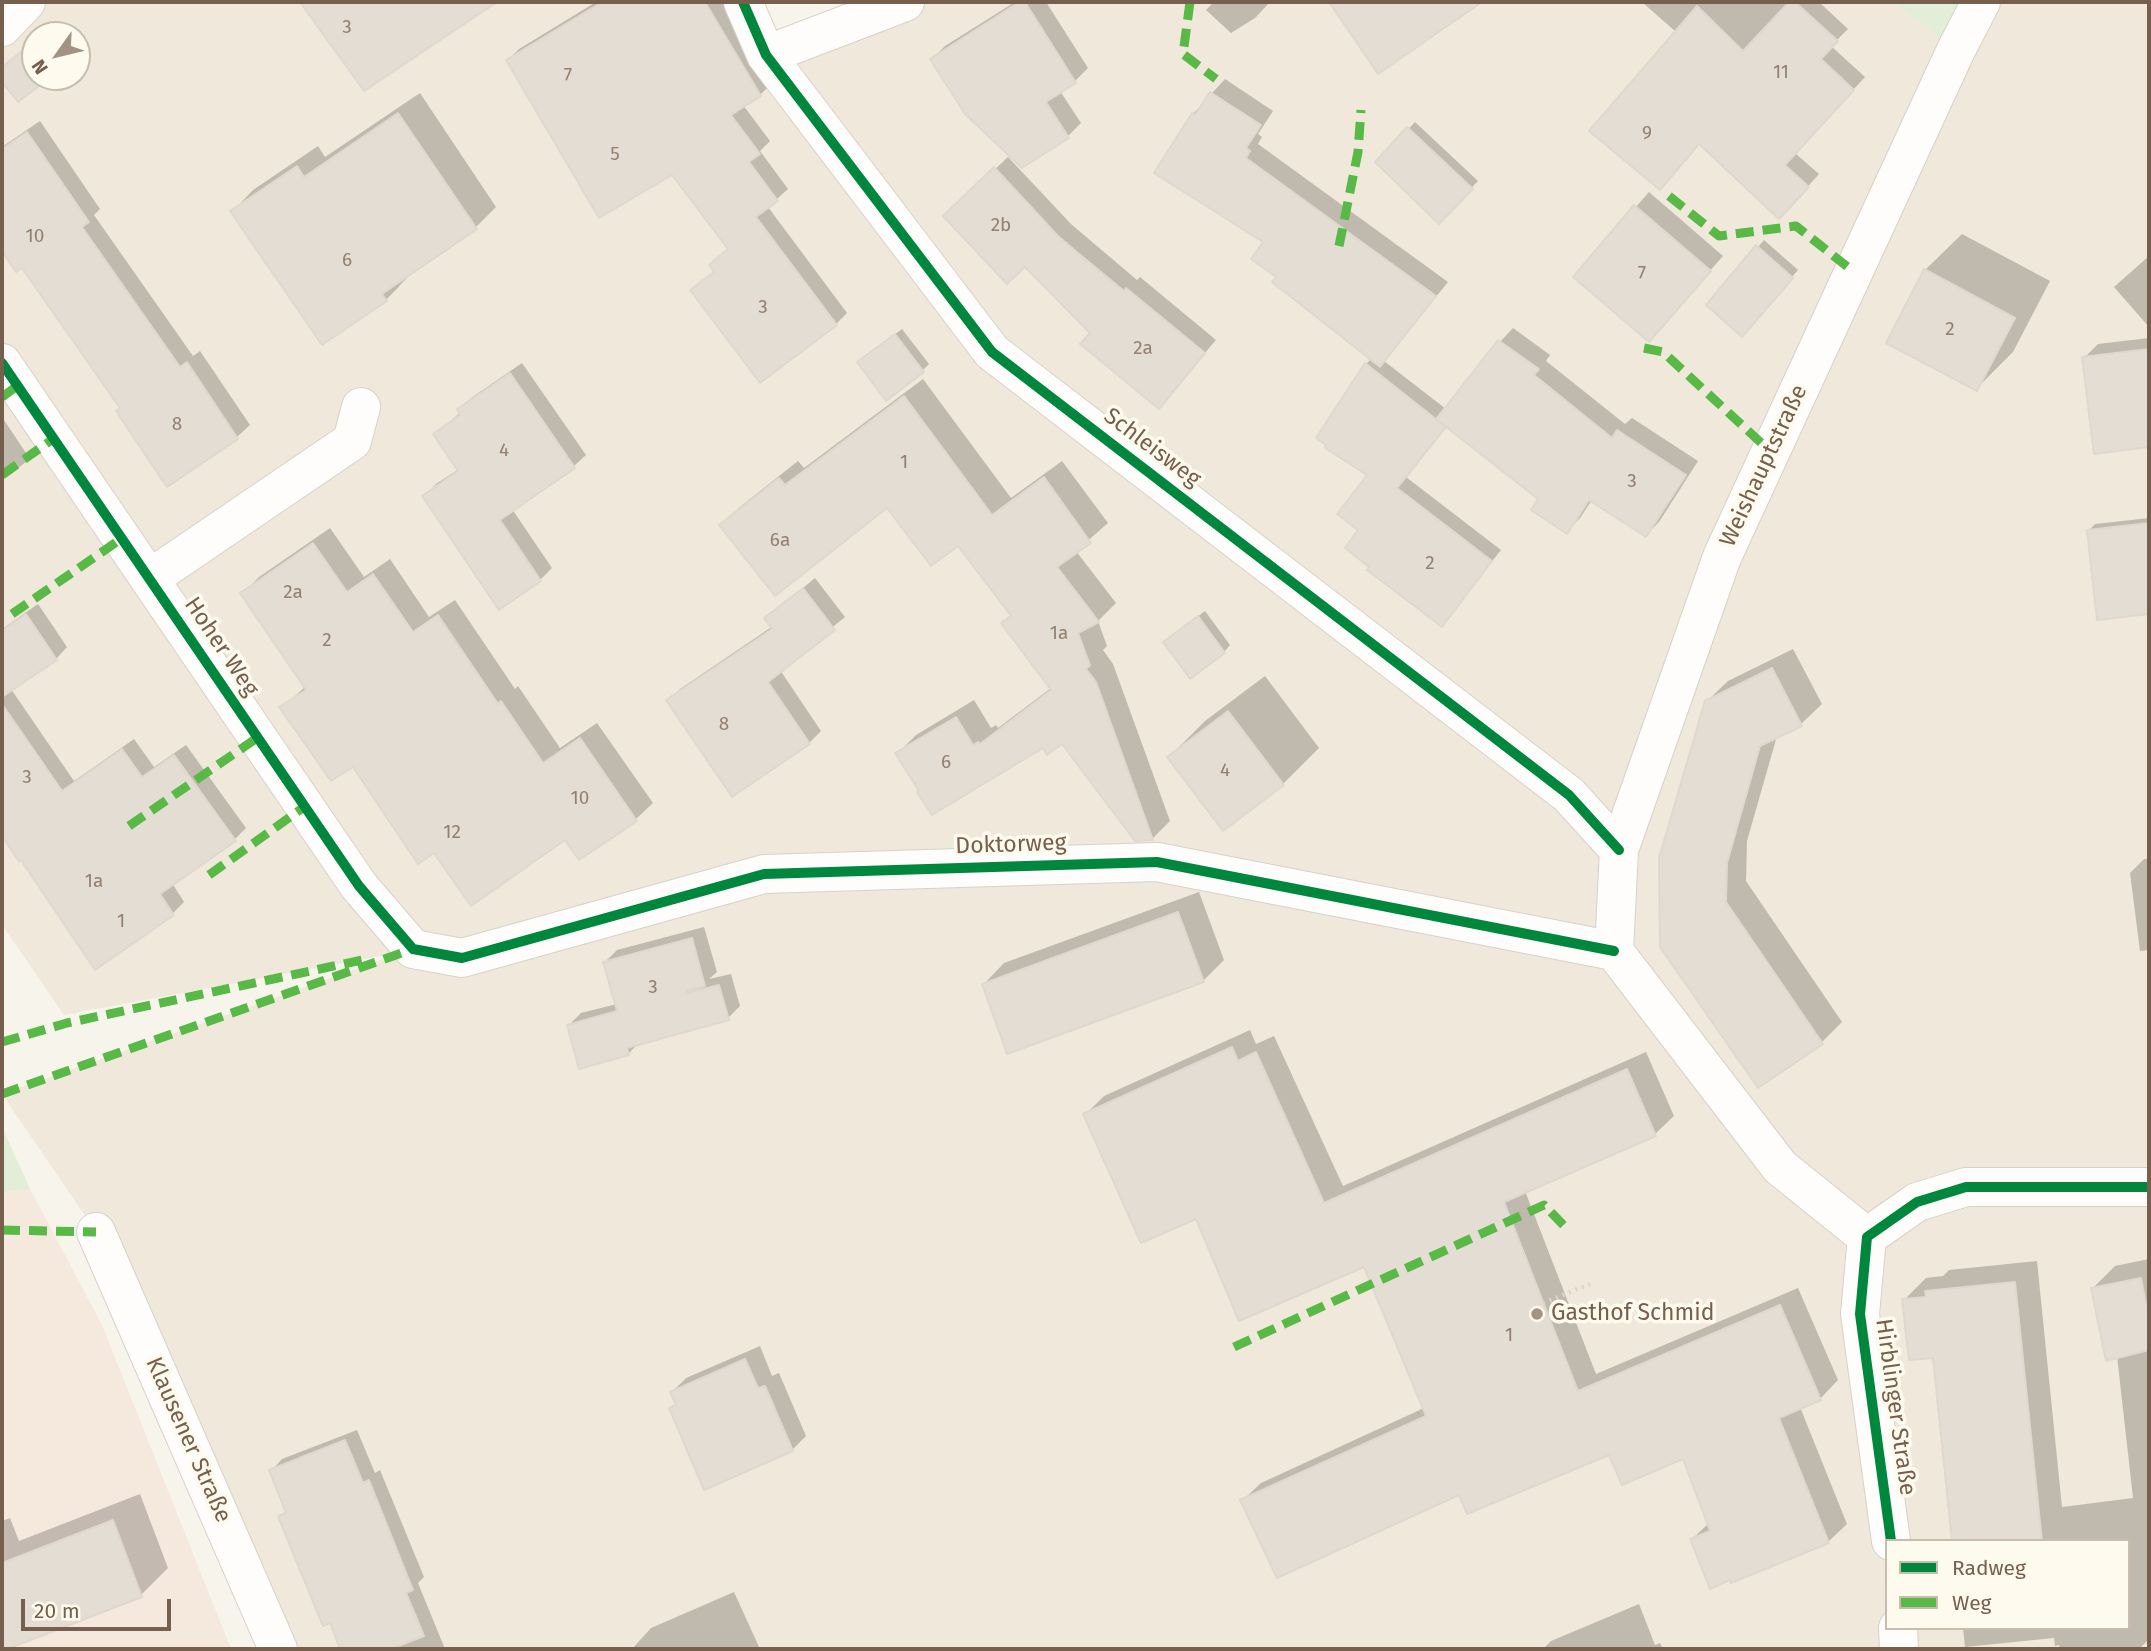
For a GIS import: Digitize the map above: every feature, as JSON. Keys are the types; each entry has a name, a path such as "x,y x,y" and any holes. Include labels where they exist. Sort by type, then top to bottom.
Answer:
{"street":[{"path":"2,27 26,2"},
{"name":"Schleisweg","path":"743,2 766,55 992,352 1569,795 1619,850"},
{"path":"766,55 905,2"},
{"name":"Weishauptstraße","path":"1614,951 1619,850 1722,557 1956,50 1981,2"},
{"name":"Hoher Weg","path":"2,363 359,886 413,949"},
{"path":"149,579 352,441 361,407"},
{"name":"Doktorweg","path":"413,949 462,958 764,874 1157,862 1614,951"},
{"path":"1614,951 1780,1167 1867,1237 1917,1202 1966,1187 2149,1186"},
{"name":"Klausener Straße","path":"96,1232 278,1649"},
{"name":"Hirblinger Straße","path":"1867,1237 1860,1314 1892,1539"},
{"path":"1898,1630 1899,1649"}],"path":[{"path":"1544,1303 1590,1284"}],"shaded area":[{"path":"2,2 743,2 766,55 868,2 1892,2 1956,50 1981,2 2149,2 2149,1649 278,1649 96,1232 2,1094 407,951 64,1015 2,925"},
{"path":"30,1189 102,1325 231,1649 2,1649 2,1193"}],"green space":[{"path":"1892,2 1981,2 1956,50"},
{"path":"2,1127 30,1189 2,1193"}],"building":[{"path":"300,2 497,2 364,91"},
{"path":"602,2 705,2 761,96 731,115 760,154 749,162 778,201 756,217 837,325 760,383 690,290 714,272 709,265 728,249 672,175 599,218 506,60"},
{"path":"1019,2 1025,2 1076,83 1046,102 1069,138 1022,168 965,114 930,59"},
{"path":"1329,2 1482,2 1378,74"},
{"path":"1789,2 1795,2 1838,41 1821,59 1854,90 1785,165 1809,187 1779,219 1699,144 1660,190 1589,131 1697,6 1743,51"},
{"path":"21,52 21,91 33,91 18,102 2,82 2,67"},
{"path":"1210,92 1261,125 1246,148 1250,151 1246,158 1436,296 1380,367 1272,282 1276,277 1251,259 1263,242 1154,173 1192,113 1195,115"},
{"path":"398,113 477,229 382,294 387,301 322,345 230,211 297,166 304,177"},
{"path":"1407,127 1473,189 1439,224 1375,162"},
{"path":"27,132 89,222 82,227 180,367 187,362 238,439 167,487 116,411 120,408 22,268 16,272 2,251 2,149"},
{"path":"994,167 1058,236 1205,353 1159,409 1080,344 1090,333 1025,267 1007,284 943,216"},
{"path":"1634,205 1711,271 1649,342 1573,277"},
{"path":"1756,245 1793,278 1742,337 1706,305"},
{"path":"1924,269 2015,318 1977,391 1886,343"},
{"path":"895,334 924,372 886,401 857,362"},
{"path":"1498,340 1539,369 1534,375 1612,438 1617,430 1686,475 1646,537 1589,500 1567,534 1531,510 1538,499 1436,419"},
{"path":"2149,349 2149,447 2094,454 2082,357"},
{"path":"1365,363 1446,427 1397,488 1492,561 1442,627 1367,570 1369,567 1345,548 1358,530 1337,514 1367,475 1325,448 1326,445 1316,438"},
{"path":"510,373 575,468 500,520 541,581 499,610 422,496 458,471 433,434 460,415 457,409"},
{"path":"904,396 992,515 1044,477 1091,543 1057,567 1099,622 1078,633 1090,665 1086,669 1096,682 1153,840 1135,841 1062,744 1047,755 1043,748 932,815 895,753 956,717 973,745 978,742 980,744 1051,690 1001,623 1011,616 958,546 931,566 887,508 775,596 719,525 779,478 785,485"},
{"path":"2149,523 2149,614 2097,620 2087,530"},
{"path":"313,543 347,592 373,574 413,632 438,615 498,704 501,701 543,763 580,738 637,821 579,860 565,840 471,906 434,853 418,864 353,767 331,781 279,707 306,690 240,593"},
{"path":"803,588 835,630 768,682 810,744 732,797 666,700 772,629 764,618"},
{"path":"26,614 57,660 2,697 2,630"},
{"path":"1198,616 1225,653 1190,679 1163,642"},
{"path":"1772,668 1802,726 1760,746 1727,863 1726,902 1823,1044 1758,1088 1660,947 1659,858 1705,701"},
{"path":"2,704 62,791 122,749 142,777 174,755 236,841 160,894 174,915 95,970 2,836"},
{"path":"1228,711 1284,785 1223,831 1167,757"},
{"path":"1178,912 1204,982 1007,1054 982,984"},
{"path":"692,938 705,986 687,993 719,985 729,1020 627,1048 629,1055 579,1069 567,1025 617,1011 603,962"},
{"path":"1232,1047 1238,1061 1256,1052 1324,1203 1627,1069 1656,1136 1504,1202 1578,1391 1780,1305 1821,1400 1779,1418 1829,1543 1710,1589 1690,1539 1710,1531 1683,1459 1622,1485 1609,1455 1467,1514 1459,1495 1277,1578 1240,1500 1426,1416 1364,1267 1239,1321 1196,1219 1141,1243 1083,1114"},
{"path":"2141,1278 2149,1320 2149,1350 2106,1361 2091,1288"},
{"path":"2015,1282 2042,1539 1952,1539 1933,1358 1909,1360 1902,1299 1926,1297 1925,1291"},
{"path":"745,1359 758,1388 765,1386 793,1451 704,1490 669,1408 676,1405 670,1392"},
{"path":"345,1440 363,1483 369,1480 413,1590 406,1593 424,1636 391,1649 340,1649 330,1623 323,1626 278,1516 286,1513 269,1470"},
{"path":"113,1520 142,1597 2,1649 2,1563"}],"marked path":[{"path":"1190,2 1183,54 1216,79"},
{"path":"1339,246 1358,152 1361,110"},
{"path":"1669,196 1719,236 1796,226 1854,272"},
{"path":"1644,348 1663,352 1771,452"},
{"path":"2,397 17,386"},
{"path":"2,475 53,439"},
{"path":"12,614 121,539"},
{"path":"129,826 257,738"},
{"path":"209,875 304,807"},
{"path":"2,1094 413,949"},
{"path":"2,1042 67,1023 362,960"},
{"path":"1234,1347 1544,1205 1568,1230"},
{"path":"2,1230 96,1232"}],"cycle path":[{"path":"743,2 766,55 992,352 1569,795 1619,850"},
{"path":"2,363 359,886 413,949 462,958 764,874 1157,862 1614,951"},
{"path":"1891,1539 1860,1314 1867,1237 1917,1202 1966,1187 2149,1187"}],"place":[{"name":"Gasthof Schmid","path":"1537,1314"}]}
